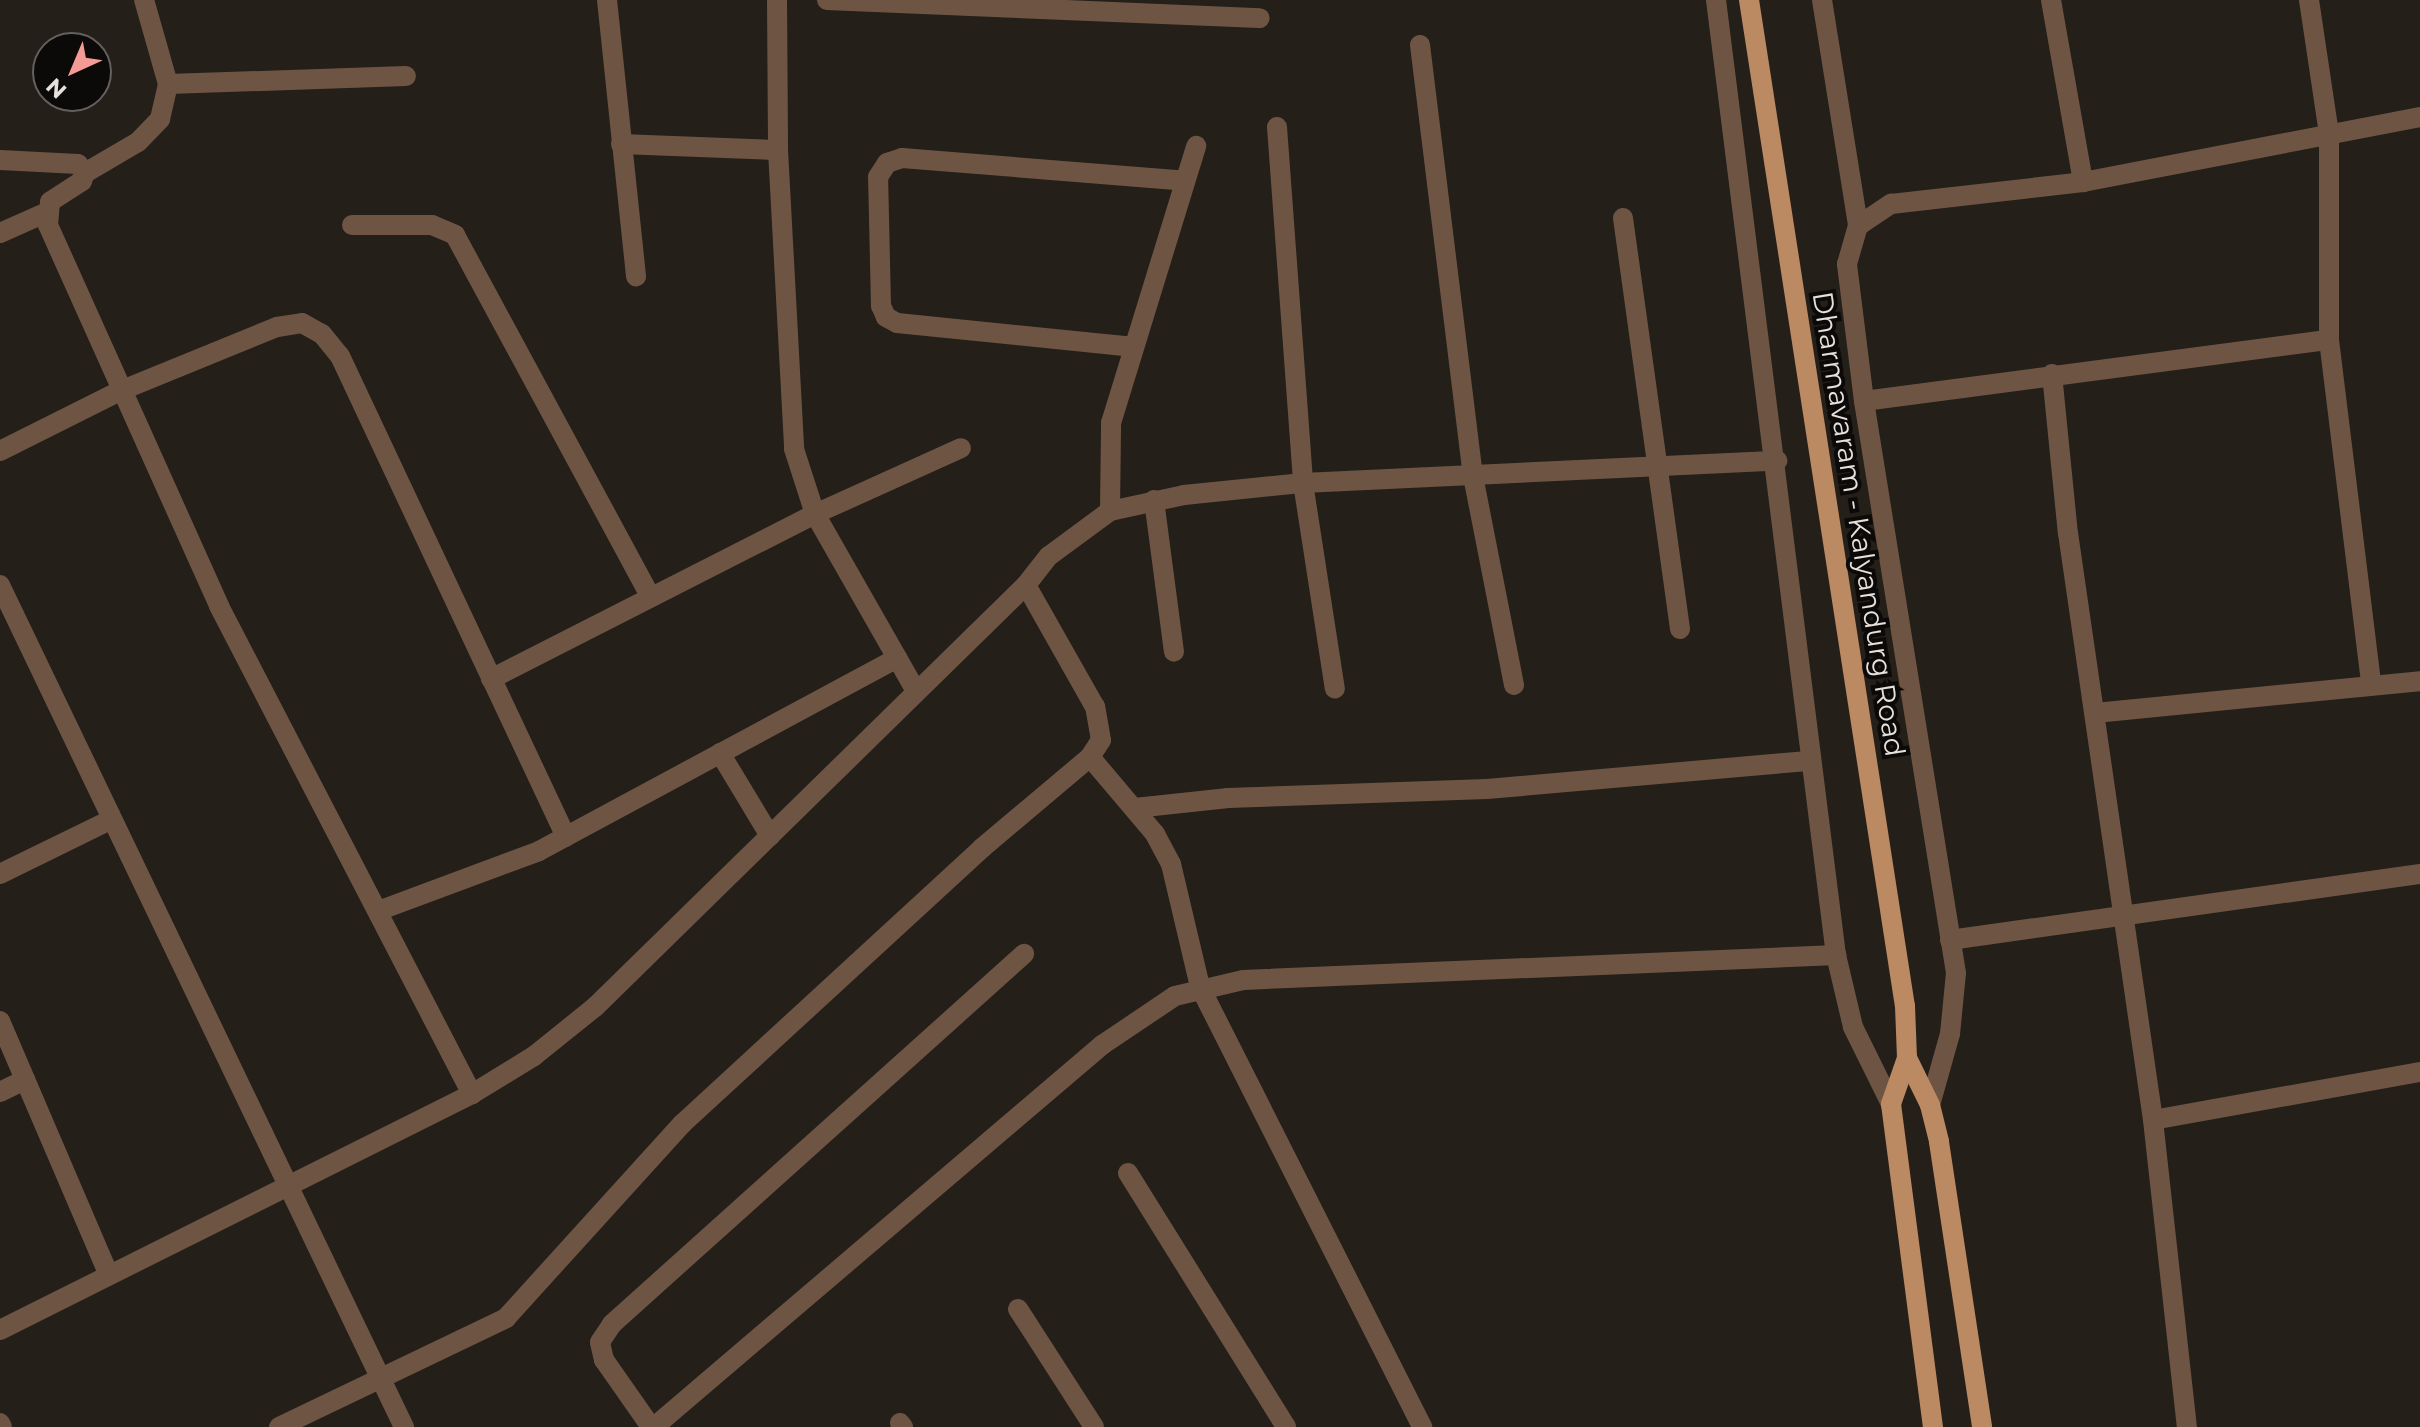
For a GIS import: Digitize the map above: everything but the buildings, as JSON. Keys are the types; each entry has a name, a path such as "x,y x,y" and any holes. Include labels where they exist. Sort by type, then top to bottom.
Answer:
{"main road":[{"name":"Dharmavaram - Kalyandurg Road","path":"1749,0 1905,1006 1907,1058 1891,1104 1933,1427"},
{"name":"Dharmavaram - Kalyandurg Road","path":"1907,1058 1930,1105 1982,1427"}],"street":[{"path":"0,233 45,213 50,202 82,181 85,173 138,142 160,119 168,84 144,0"},
{"path":"607,0 636,276"},
{"path":"777,0 778,150 794,449 815,514 916,691"},
{"path":"827,0 1260,18"},
{"path":"1716,0 1777,461 1808,761 1836,955 1853,1027 1891,1104"},
{"path":"1822,0 1858,226 1847,264 1864,401 1956,973 1952,1021 1930,1105"},
{"path":"2051,0 2083,182"},
{"path":"2309,0 2329,134 2329,340 2371,684"},
{"path":"1420,45 1473,476 1514,685"},
{"path":"168,84 406,76"},
{"path":"1858,226 1891,204 2083,182 2420,117"},
{"path":"1277,127 1303,483 1335,689"},
{"path":"621,144 778,150"},
{"path":"1110,511 1111,423 1196,146"},
{"path":"1134,347 897,323 886,317 881,306 878,177 887,163 902,158 1185,181"},
{"path":"0,160 78,164 85,173"},
{"path":"45,213 120,391 219,606 472,1094"},
{"path":"1623,218 1680,629"},
{"path":"352,225 432,225 455,235 650,596"},
{"path":"0,451 120,391 277,327 302,323 322,334 340,356 566,837"},
{"path":"1864,401 2329,340"},
{"path":"2052,374 2095,713 2153,1120 2187,1427"},
{"path":"491,679 815,514 961,448"},
{"path":"0,1330 108,1273 472,1094 534,1056 595,1007 1026,585 1049,556 1110,511 1154,500 1303,483 1777,461"},
{"path":"1154,500 1174,652"},
{"path":"0,585 110,820 382,1376 404,1427"},
{"path":"279,1427 506,1318 682,1124 982,848 1090,757 1101,740 1095,707 1026,585"},
{"path":"378,911 566,837 897,658"},
{"path":"2095,713 2420,681"},
{"path":"720,753 770,836"},
{"path":"1090,757 1135,808 1171,864 1200,987 1420,1426"},
{"path":"1135,808 1228,798 1487,789 1808,761"},
{"path":"0,874 110,820"},
{"path":"1950,940 2125,912 2420,874"},
{"path":"1024,954 612,1324 600,1342 604,1360 652,1427 1102,1045 1142,1014 1200,987 1243,980 1836,955"},
{"path":"0,1021 108,1273"},
{"path":"2153,1120 2420,1072"},
{"path":"0,1092 25,1080"},
{"path":"1128,1173 1286,1427"},
{"path":"1018,1309 1094,1427"}]}
